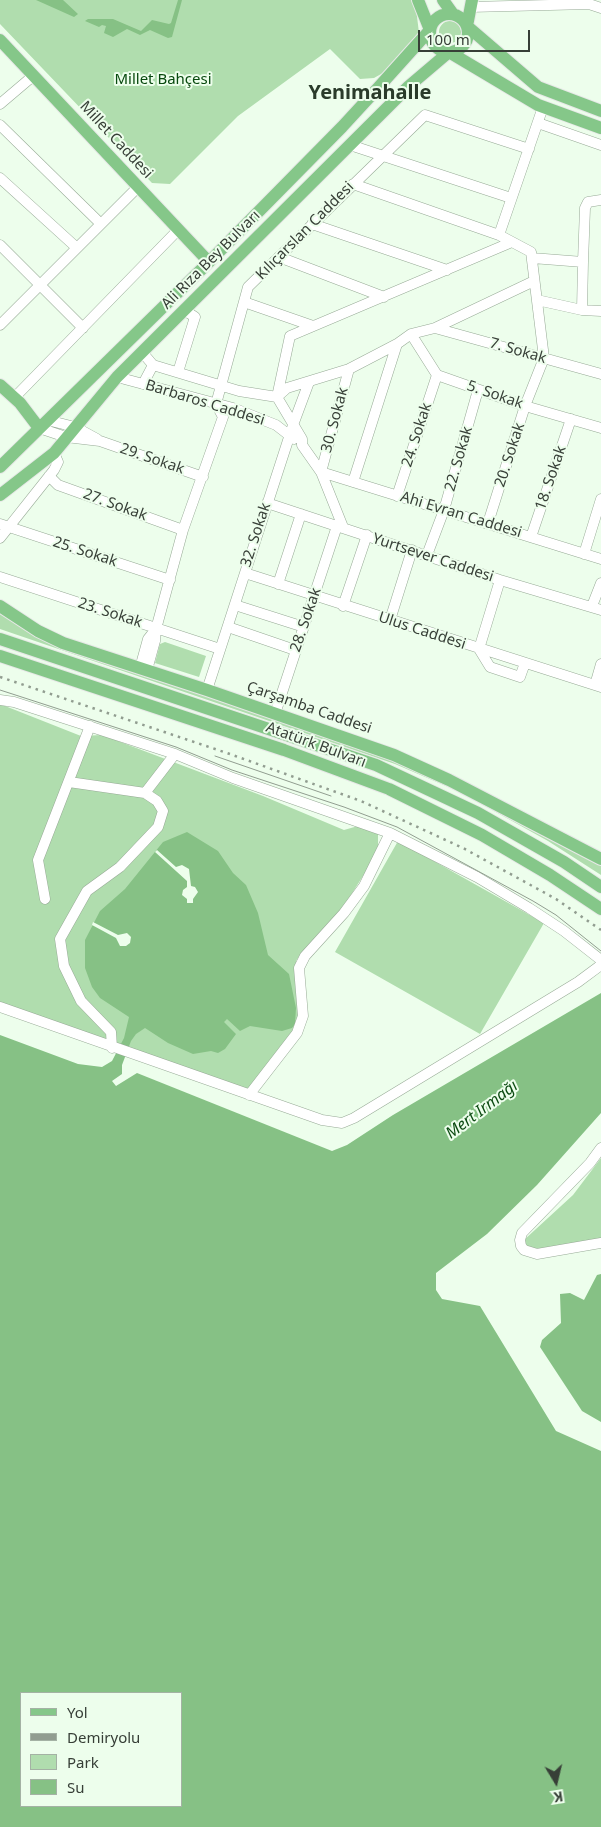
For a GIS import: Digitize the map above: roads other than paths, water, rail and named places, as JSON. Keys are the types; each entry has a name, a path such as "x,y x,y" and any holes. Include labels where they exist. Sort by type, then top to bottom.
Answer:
{"main road":[{"path":"418,0 434,45 544,107 601,128"},
{"path":"443,0 453,14"},
{"path":"453,14 467,2"},
{"path":"467,2 467,26 538,87 601,111"},
{"path":"430,30 432,24 441,15 453,14 462,18 469,32 465,44 461,48 449,52"},
{"name":"Ali Rıza Bey Bulvarı","path":"0,467 209,262 342,128 430,30"},
{"name":"Millet Caddesi","path":"0,40 209,262"},
{"name":"Ali Rıza Bey Bulvarı","path":"0,495 54,453 117,377 409,86 449,52"},
{"path":"8,394 43,424"},
{"name":"Çarşamba Caddesi","path":"0,606 63,643 207,690 394,755 449,780 601,859"},
{"name":"Atatürk Bulvarı","path":"0,638 376,766 478,813 564,862 601,887"},
{"name":"Atatürk Bulvarı","path":"0,656 284,750 389,789 482,835 601,908"}],"street":[{"path":"467,2 589,4 601,8"},
{"path":"0,104 33,76"},
{"path":"499,235 544,107"},
{"name":"Kılıçarslan Caddesi","path":"216,404 248,287 425,115 528,149"},
{"path":"538,123 601,145"},
{"path":"0,125 101,224"},
{"path":"350,144 511,198"},
{"path":"0,178 77,248"},
{"path":"353,184 499,235 531,252 544,358"},
{"path":"2,321 138,187"},
{"path":"582,310 584,208 588,202 601,200"},
{"path":"312,224 447,270"},
{"path":"8,394 83,328 178,230"},
{"path":"277,397 290,336 512,242"},
{"path":"0,245 83,328"},
{"path":"279,256 384,297"},
{"path":"532,258 583,262"},
{"name":"Barbaros Caddesi","path":"277,397 287,388 349,369 397,344 411,334 436,328 534,281"},
{"path":"537,300 582,310 601,311"},
{"path":"244,302 313,326"},
{"path":"178,372 196,317 184,310"},
{"name":"7. Sokak","path":"436,328 601,374"},
{"path":"411,334 437,375"},
{"path":"353,482 397,344"},
{"name":"Barbaros Caddesi","path":"142,352 153,365 239,391 277,397"},
{"name":"20. Sokak","path":"488,523 526,406 544,358"},
{"path":"143,384 153,365"},
{"name":"30. Sokak","path":"321,472 349,369"},
{"name":"5. Sokak","path":"437,375 526,406 601,428"},
{"name":"24. Sokak","path":"397,496 437,375"},
{"name":"Barbaros Caddesi","path":"117,377 233,408 291,430"},
{"name":"32. Sokak","path":"207,690 291,430 309,382"},
{"name":"22. Sokak","path":"428,555 444,510 478,390"},
{"path":"143,669 155,641 156,628 183,530 223,417 233,408 239,391"},
{"name":"Barbaros Caddesi","path":"277,397 291,430"},
{"path":"216,404 223,417"},
{"name":"18. Sokak","path":"531,537 571,419"},
{"path":"43,424 75,427 100,441"},
{"path":"43,424 66,437 100,441"},
{"path":"291,430 321,472 340,526"},
{"name":"29. Sokak","path":"100,441 203,477"},
{"path":"0,538 5,525 57,466 54,453"},
{"name":"Ahi Evran Caddesi","path":"321,472 601,559"},
{"name":"27. Sokak","path":"49,476 58,485 183,530"},
{"path":"584,554 601,499"},
{"name":"Yurtsever Caddesi","path":"267,503 500,580 597,608"},
{"path":"278,584 301,514"},
{"name":"25. Sokak","path":"5,525 170,580"},
{"name":"28. Sokak","path":"275,714 314,596 340,526"},
{"path":"343,606 367,536"},
{"path":"390,620 412,550"},
{"name":"Ulus Caddesi","path":"245,573 343,606 598,686"},
{"name":"23. Sokak","path":"0,577 220,649"},
{"path":"500,580 479,649 490,666 520,677 525,663"},
{"path":"597,608 601,583"},
{"path":"235,605 304,627"},
{"path":"228,627 296,650"},
{"path":"598,686 601,664"},
{"path":"0,700 14,702 175,754 228,776 390,833 476,877 529,908 564,931 601,960"},
{"path":"45,899 38,860 90,726"},
{"path":"145,793 175,754"},
{"path":"69,782 145,793 157,801 163,812 158,827 120,867 87,891 60,939 64,966 81,1001 111,1032 112,1048"},
{"path":"249,1095 297,1033 303,1016 299,968 305,956 344,913 364,886 390,833"},
{"path":"0,1007 112,1048 322,1120 342,1123 354,1118 578,982 601,965"},
{"path":"601,1148 522,1233 520,1240 524,1250 537,1254 601,1243"}],"water":[{"path":"36,0 63,0 78,14 74,17"},
{"path":"178,0 182,0 172,37 168,38 150,30 140,35 127,29 113,37 104,33 106,26 102,25 99,27 85,21 88,19 113,19 141,31 152,20 171,23"},
{"name":"Mert Irmağı","path":"187,832 218,851 233,873 246,885 258,913 268,955 289,974 296,1008 295,1024 292,1028 282,1031 250,1026 240,1031 227,1019 224,1022 236,1034 225,1049 218,1053 211,1051 193,1054 168,1043 145,1028 136,1034 131,1041 122,1065 122,1074 112,1081 116,1086 137,1073 332,1151 347,1145 393,1115 601,993 601,1113 537,1185 487,1234 436,1273 436,1290 442,1299 480,1306 556,1431 601,1451 601,1827 0,1827 0,1035 78,1064 102,1067 112,1061 124,1038 129,1017 100,998 92,987 85,968 85,940 100,911 125,889 163,842"},
{"path":"601,1274 601,1422 582,1411 540,1347 542,1340 561,1323 560,1294 570,1293 584,1300 597,1275"}],"tram line":[{"path":"0,690 176,747 232,770 344,807 397,827 533,901 556,915 601,951"},
{"path":"215,756 331,796"}],"railway":[{"path":"0,677 227,753 361,801 463,848 556,899 601,930"}],"district":[{"name":"Yenimahalle","path":"370,93"}],"park label":[{"name":"Millet Bahçesi","path":"163,80"}]}
